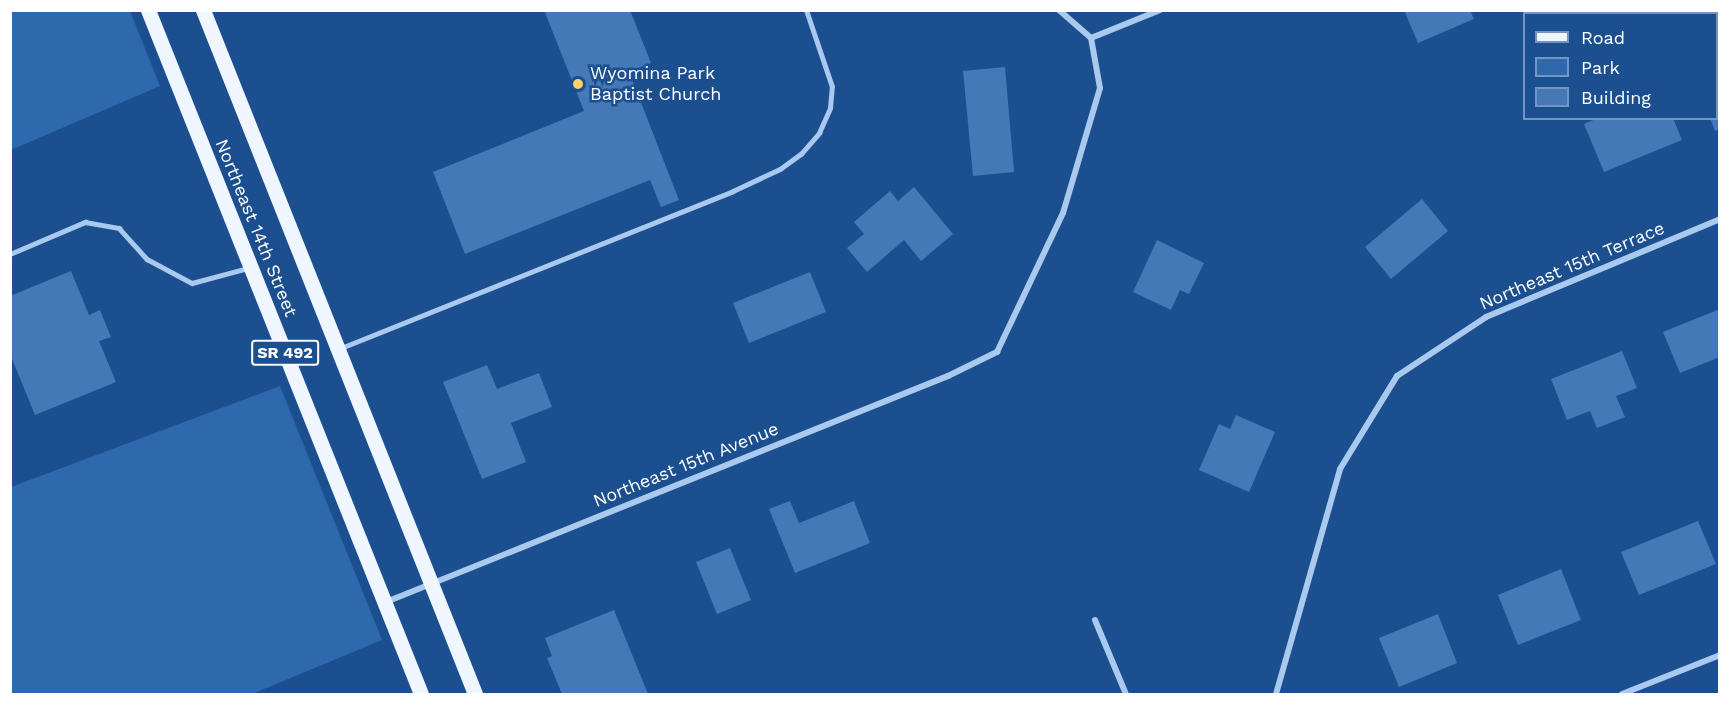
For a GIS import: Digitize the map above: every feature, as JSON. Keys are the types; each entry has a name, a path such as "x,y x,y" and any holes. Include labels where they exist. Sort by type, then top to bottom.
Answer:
{"main road":[{"name":"Northeast 14th Street","path":"148,10 421,694"},
{"name":"Northeast 14th Street","path":"203,10 475,694"}],"street":[{"path":"1059,10 1090,38 1160,10"},
{"name":"Northeast 15th Avenue","path":"384,603 948,376 997,352 1063,213 1100,88 1090,38"},
{"name":"Northeast 15th Terrace","path":"1276,694 1340,469 1397,376 1486,317 1719,219"},
{"path":"1095,620 1126,694"},
{"path":"1622,694 1719,655"}],"lane":[{"path":"338,349 733,191 801,154 819,133 830,108 832,87 806,10"},
{"path":"10,254 85,222 118,228 147,259 192,283 250,267"}],"green space":[{"path":"11,10 130,11 160,86 11,150"},
{"path":"280,386 382,640 252,694 11,694 11,487"}],"building":[{"path":"544,10 630,10 651,63 629,72 679,200 661,207 650,180 465,254 433,172 584,111"},
{"path":"1404,10 1470,10 1474,19 1418,43"},
{"path":"1005,67 1014,172 973,176 963,71"},
{"path":"1720,77 1720,129 1715,131 1711,120 1718,120"},
{"path":"1593,120 1674,120 1682,140 1604,172 1584,124"},
{"path":"914,187 953,234 921,261 904,240 867,272 847,248 864,234 854,222 890,191 898,201"},
{"path":"1422,199 1448,231 1391,279 1365,247"},
{"path":"1157,240 1204,263 1189,294 1180,290 1171,310 1133,292"},
{"path":"71,271 89,315 100,310 111,337 99,341 116,382 35,415 10,354 10,296"},
{"path":"810,272 826,312 749,343 733,303"},
{"path":"1720,309 1720,357 1680,373 1663,332"},
{"path":"1622,351 1637,388 1616,396 1625,417 1597,428 1590,411 1567,420 1551,379"},
{"path":"487,365 497,389 539,373 552,407 511,423 526,462 482,479 443,382"},
{"path":"1236,415 1275,432 1249,492 1199,470 1219,424 1230,429"},
{"path":"790,501 799,523 854,501 870,543 795,573 769,509"},
{"path":"1698,521 1716,564 1639,595 1621,552"},
{"path":"730,548 751,600 717,614 696,562"},
{"path":"1561,569 1581,620 1518,645 1498,595"},
{"path":"614,610 648,694 562,694 547,658 552,656 545,638"},
{"path":"1438,614 1457,663 1399,687 1379,638"}],"place":[{"name":"Wyomina Park Baptist Church","path":"578,84"}]}
